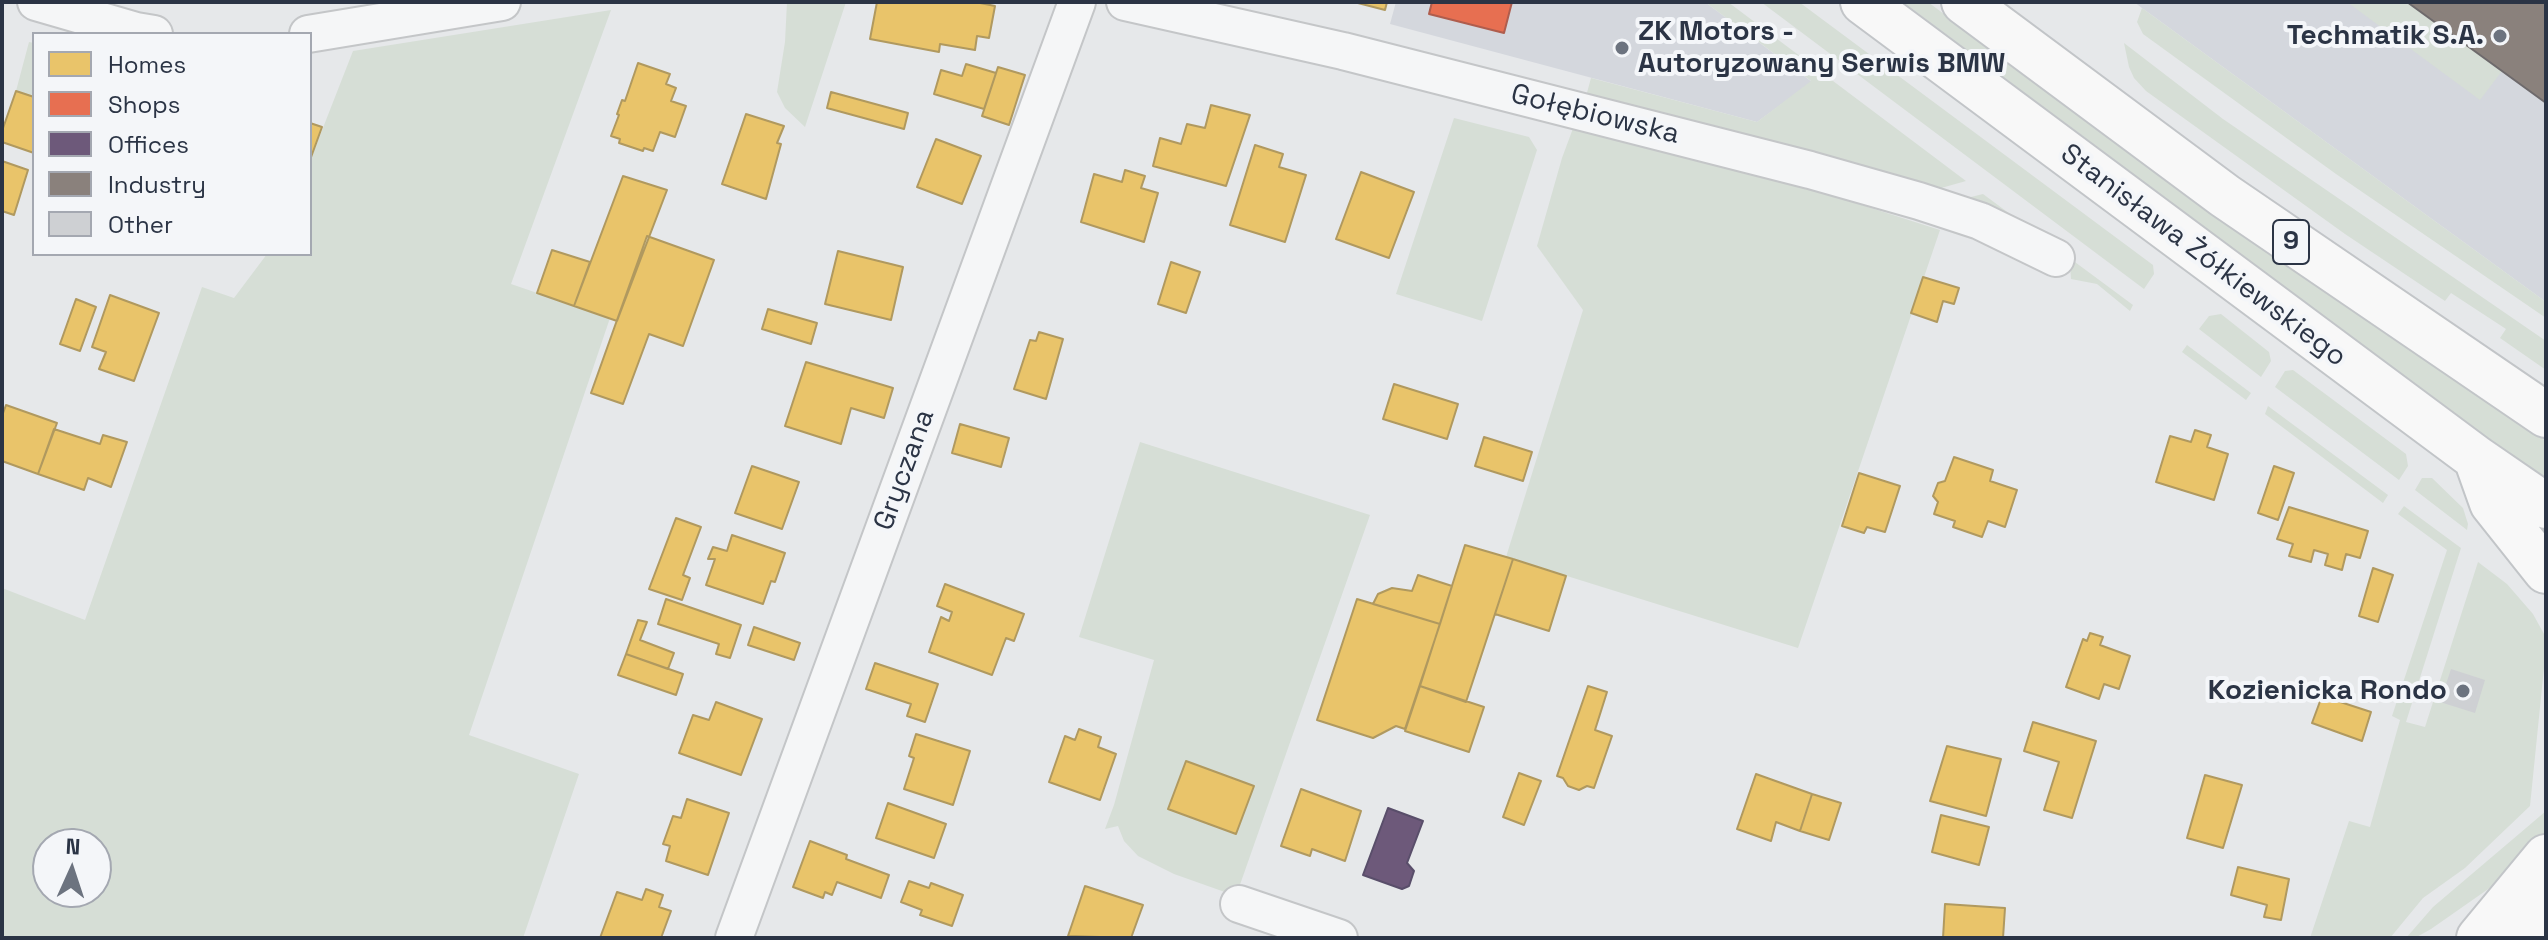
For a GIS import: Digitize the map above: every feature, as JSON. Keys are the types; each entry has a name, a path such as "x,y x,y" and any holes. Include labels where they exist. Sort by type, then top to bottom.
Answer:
{"main road":[{"name":"Stanisława Żółkiewskiego","path":"1863,2 2476,458 2546,506"},
{"name":"9","path":"1964,2 2225,196 2546,415"},
{"path":"2476,458 2492,503 2546,571"},
{"path":"2482,938 2546,857"},
{"path":"2482,938 2546,913"}],"street":[{"path":"36,2 145,32"},
{"path":"312,33 502,2"},
{"name":"Gryczana","path":"734,938 1077,2"},
{"name":"Gołębiowska","path":"1125,2 1343,51 1824,174 1980,221 2056,258"},
{"path":"1239,904 1339,938"}],"shaded area":[{"path":"787,2 846,2 805,127 785,108 777,92 785,42"},
{"name":"ZK Motors - Autoryzowany Serwis BMW","path":"1396,2 1705,2 1812,82 1757,122 1390,24"},
{"path":"1705,2 1728,2 1966,181 1934,190 1585,100 1591,78 1757,122 1811,81"},
{"path":"1761,2 1799,2 2153,265 2154,274 2144,289"},
{"path":"1903,2 1928,2 2191,200 2546,441 2546,482"},
{"path":"2134,2 2546,2 2546,302 2142,8"},
{"path":"2347,2 2407,2 2502,71 2480,100"},
{"path":"2142,8 2546,302 2546,318 2336,174 2143,34 2137,22"},
{"path":"611,10 511,284 610,318 469,735 579,774 523,938 2,938 2,588 85,620 202,287 234,298 266,256 312,256 312,156 353,51"},
{"path":"29,42 32,43 32,96 16,91"},
{"path":"2124,43 2223,119 2546,341 2546,370 2500,338 2506,329 2451,293 2445,301 2345,234 2146,91 2134,78"},
{"path":"1454,118 1529,137 1537,150 1482,321 1396,294"},
{"path":"1575,123 1799,185 1940,230 1798,648 1506,557 1583,310 1537,246"},
{"path":"1983,194 2133,305 2130,311 2097,284 2071,279 2070,264 1955,201"},
{"path":"2221,314 2269,352 2271,361 2261,377 2199,329 2209,316"},
{"path":"2187,345 2251,393 2246,400 2182,352"},
{"path":"2293,370 2406,454 2408,466 2399,480 2275,387 2285,371"},
{"path":"2268,406 2388,495 2383,503 2265,414"},
{"path":"1140,442 1370,515 1236,896 1174,874 1138,856 1124,841 1118,826 1105,829 1154,660 1079,637"},
{"path":"2422,478 2432,478 2463,508 2467,530 2415,490"},
{"path":"2404,506 2461,548 2406,722 2425,727 2478,562 2507,584 2533,614 2544,634 2546,648 2530,806 2465,868 2423,898 2390,938 2310,938 2349,821 2370,827 2400,720 2392,716 2447,550 2398,514"},
{"path":"2546,811 2546,834 2494,885 2431,929 2415,938 2406,938 2433,907"}],"building: Homes":[{"path":"877,2 975,2 995,6 989,38 977,36 975,50 940,44 939,52 870,39"},
{"path":"1354,2 1387,2 1385,10"},
{"path":"638,63 670,74 666,84 676,88 671,101 686,106 675,137 660,132 653,151 619,143 620,139 611,136"},
{"path":"966,64 996,73 984,109 934,94 941,70 962,76"},
{"path":"998,67 1025,75 1009,125 982,116"},
{"path":"16,91 32,96 32,152 2,142 2,131"},
{"path":"831,92 908,113 904,129 827,108"},
{"path":"1211,105 1250,115 1226,186 1153,166 1160,138 1181,144 1187,124 1205,128"},
{"path":"746,114 784,126 777,143 781,144 766,199 722,184"},
{"path":"312,124 322,127 312,154"},
{"path":"936,139 981,156 962,204 917,187"},
{"path":"1255,145 1283,154 1279,167 1306,175 1285,242 1230,225"},
{"path":"2,161 28,170 14,215 2,211"},
{"path":"1125,170 1145,176 1141,188 1158,193 1144,242 1081,222 1094,174 1122,182"},
{"path":"1361,172 1414,192 1389,258 1336,239"},
{"path":"623,176 667,190 617,321 574,306"},
{"path":"647,236 714,260 683,346 649,334 623,404 591,393"},
{"path":"552,250 590,262 574,306 537,293"},
{"path":"838,251 903,267 891,320 825,304"},
{"path":"1171,262 1200,272 1186,313 1158,304"},
{"path":"1923,277 1959,288 1954,304 1943,301 1937,322 1911,313"},
{"path":"110,295 159,313 134,381 99,369 106,352 92,347"},
{"path":"76,299 96,307 80,351 60,344"},
{"path":"768,309 817,323 811,344 762,329"},
{"path":"1039,332 1063,339 1046,399 1014,389 1030,340 1036,341"},
{"path":"806,362 893,388 884,418 851,408 841,444 785,426"},
{"path":"1394,384 1458,404 1447,439 1383,419"},
{"path":"6,405 57,423 38,474 2,461 2,416"},
{"path":"960,424 1009,438 1001,467 952,453"},
{"path":"54,429 100,444 103,435 127,442 111,487 88,478 84,490 38,474"},
{"path":"2195,430 2211,435 2207,447 2228,454 2214,500 2156,482 2170,436 2191,442"},
{"path":"1484,437 1532,452 1523,481 1475,466"},
{"path":"1954,457 1993,470 1990,481 2017,490 2005,527 1988,521 1982,537 1953,527 1955,521 1934,514 1938,502 1933,496 1938,483 1945,481"},
{"path":"752,466 799,482 782,529 735,513"},
{"path":"2274,466 2294,473 2278,520 2258,513"},
{"path":"1859,473 1900,486 1885,532 1867,527 1864,533 1842,526"},
{"path":"2289,507 2368,531 2360,558 2346,554 2342,570 2325,565 2328,554 2314,550 2311,562 2289,556 2293,544 2277,539"},
{"path":"676,518 701,527 683,575 690,578 682,600 649,589"},
{"path":"732,535 785,553 763,604 706,585 715,559 708,559 713,547 727,551"},
{"path":"1465,545 1513,559 1466,702 1420,686"},
{"path":"1513,559 1566,576 1549,631 1495,614"},
{"path":"2373,568 2393,575 2378,622 2359,616"},
{"path":"1418,575 1452,586 1440,624 1373,604 1378,594 1392,588 1412,591"},
{"path":"945,584 1024,614 1014,641 1006,638 992,675 929,652 941,617 949,621 952,612 937,606"},
{"path":"666,599 741,625 730,658 716,654 719,644 658,624"},
{"path":"1357,599 1440,624 1405,729 1396,726 1373,738 1317,720"},
{"path":"638,620 647,622 640,640 674,653 668,669 626,654"},
{"path":"754,627 800,643 794,660 748,645"},
{"path":"2090,633 2103,637 2100,645 2130,656 2119,689 2104,684 2099,699 2066,687 2083,639 2087,641"},
{"path":"626,654 683,674 676,695 618,675"},
{"path":"875,663 938,684 925,722 907,716 911,704 866,689"},
{"path":"1420,686 1484,707 1469,752 1405,731"},
{"path":"1588,686 1607,692 1595,730 1612,736 1594,788 1587,786 1579,790 1568,786 1563,778 1557,776"},
{"path":"2322,696 2371,712 2362,741 2312,723"},
{"path":"716,702 762,719 741,775 679,753 693,715 709,720"},
{"path":"2033,722 2096,741 2072,818 2044,810 2059,762 2024,751"},
{"path":"1079,729 1101,737 1098,747 1116,754 1100,800 1049,782 1065,736 1075,740"},
{"path":"916,734 970,751 953,805 904,789 914,758 909,756"},
{"path":"1947,746 2001,759 1986,816 1930,801"},
{"path":"1186,761 1254,786 1236,834 1168,809"},
{"path":"1519,773 1541,781 1524,825 1503,817"},
{"path":"1756,774 1812,794 1800,831 1776,822 1771,841 1737,829"},
{"path":"2205,775 2242,785 2223,848 2187,838"},
{"path":"1301,789 1361,811 1345,861 1312,849 1310,856 1281,846"},
{"path":"1812,794 1841,803 1829,840 1800,831"},
{"path":"687,799 729,813 708,875 666,861 670,846 663,844 673,816 681,818"},
{"path":"888,803 946,824 934,858 876,838"},
{"path":"1941,815 1989,827 1979,865 1932,852"},
{"path":"810,841 889,875 881,898 837,882 832,895 825,892 823,898 793,887"},
{"path":"2238,867 2289,879 2281,920 2264,917 2267,905 2231,895"},
{"path":"909,881 929,888 931,883 963,895 952,926 920,915 922,910 901,902"},
{"path":"1085,886 1143,905 1131,938 1068,936"},
{"path":"646,889 663,895 659,907 671,911 661,938 600,938 617,892 642,900"},
{"path":"1945,904 2005,908 2003,938 1943,938"}],"building: Shops":[{"path":"1432,2 1512,2 1504,33 1429,14"}],"building: Offices":[{"path":"1388,808 1423,821 1407,863 1414,871 1409,886 1402,889 1363,875"}],"building: Industry":[{"name":"Techmatik S.A.","path":"2407,2 2546,2 2546,103 2502,71"}],"building: Other":[{"name":"Kozienicka Rondo","path":"2451,669 2485,680 2475,713 2440,702"}],"place":[{"name":"Techmatik S.A.","path":"2500,36"},
{"name":"ZK Motors - Autoryzowany Serwis BMW","path":"1622,48"},
{"name":"Kozienicka Rondo","path":"2463,691"}]}
